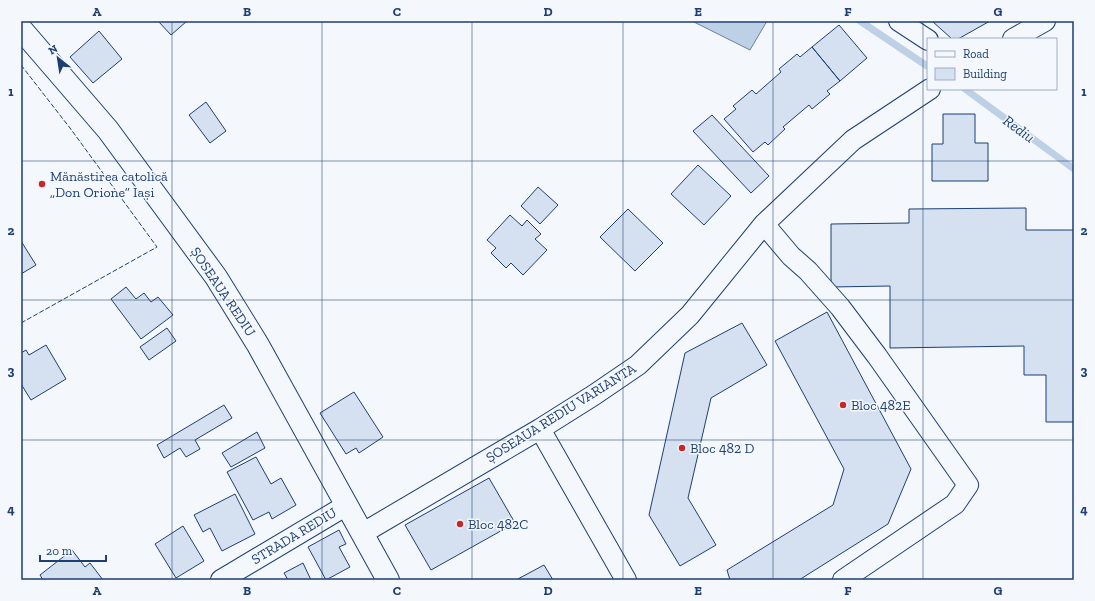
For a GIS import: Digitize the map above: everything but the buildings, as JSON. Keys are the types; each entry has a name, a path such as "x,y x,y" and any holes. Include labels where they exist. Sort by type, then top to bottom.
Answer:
{"main road":[{"name":"ȘOSEAUA REDIU","path":"21,29 108,130 216,277 258,345 388,580"}],"street":[{"path":"899,21 927,39"},
{"path":"1015,38 1045,21"},
{"name":"ȘOSEAUA REDIU VARIANTA","path":"363,533 540,429 638,365 690,315 764,224 853,140 928,90"},
{"path":"764,224 791,256 808,271 840,307 877,356 968,485 955,504 843,580"},
{"path":"540,429 626,580"},
{"name":"STRADA REDIU","path":"221,580 347,505"}],"water":[{"path":"692,21 767,21 750,50"}],"waterway":[{"name":"Rediu","path":"860,21 927,66"},
{"name":"Rediu","path":"966,90 1074,169"}],"fence":[{"path":"21,65 70,128 157,247 21,323"}],"place":[{"name":"Mănăstirea catolică „Don Orione” Iași","path":"42,184"},
{"name":"Bloc 482E","path":"843,405"},
{"name":"Bloc 482 D","path":"682,448"},
{"name":"Bloc 482C","path":"460,524"}]}
